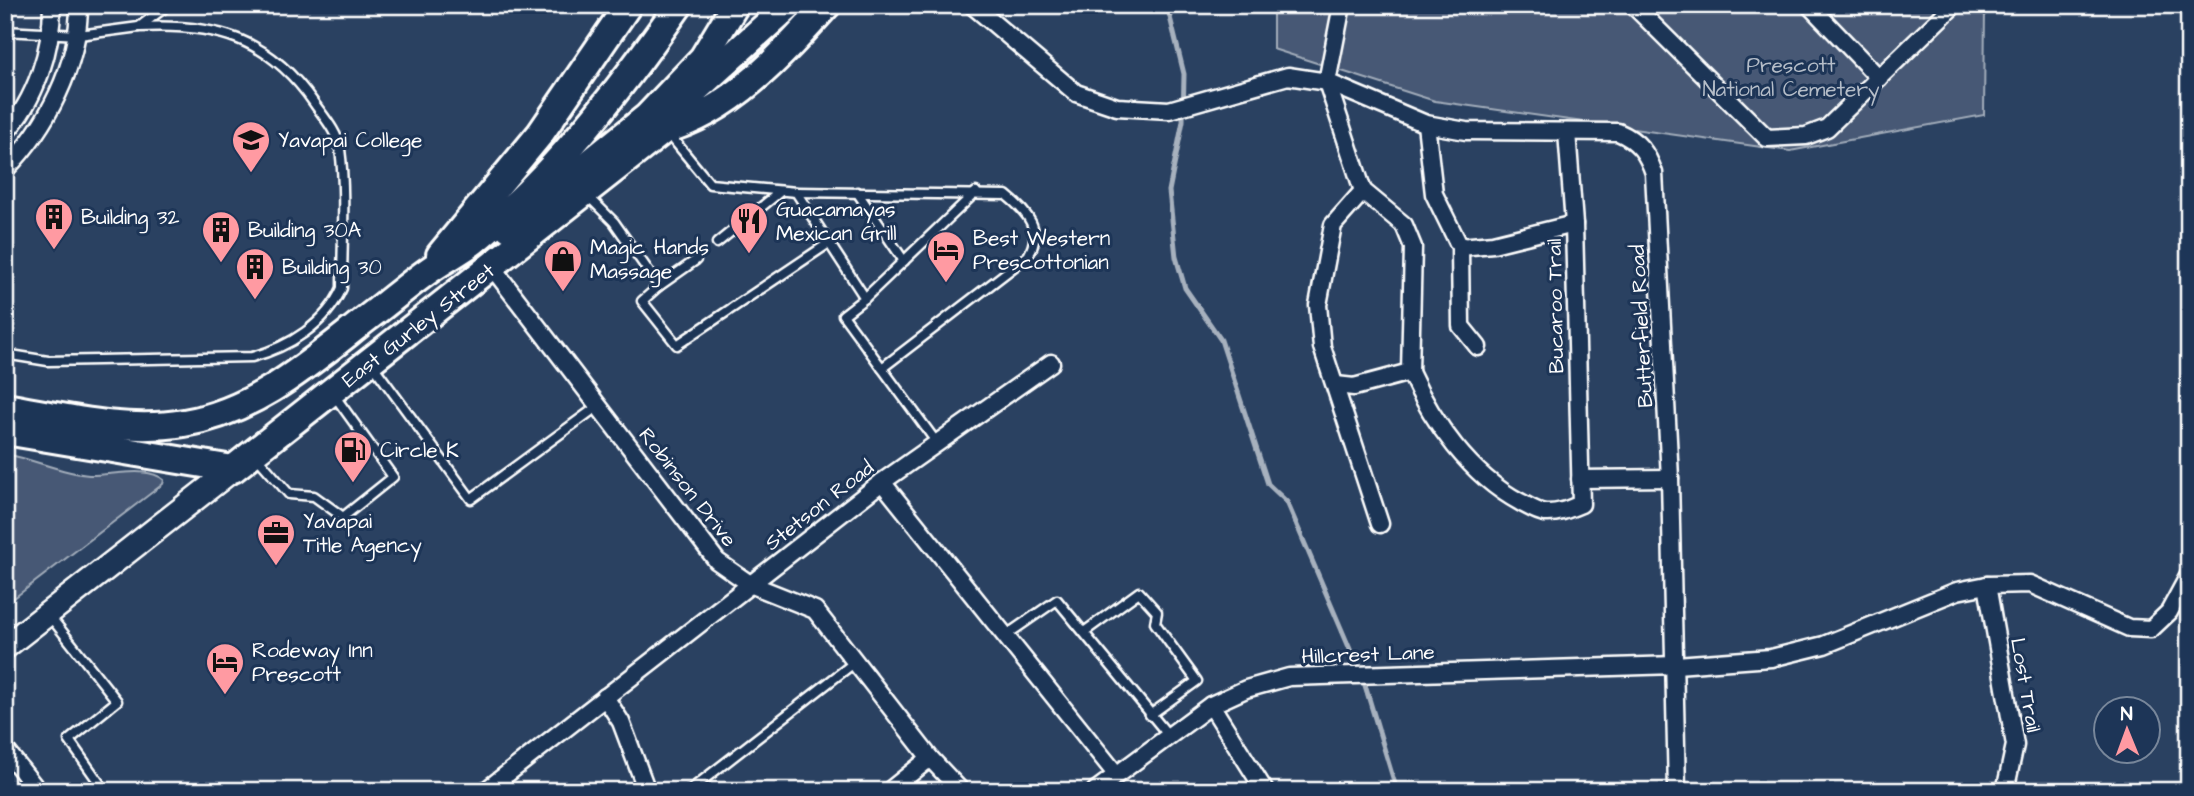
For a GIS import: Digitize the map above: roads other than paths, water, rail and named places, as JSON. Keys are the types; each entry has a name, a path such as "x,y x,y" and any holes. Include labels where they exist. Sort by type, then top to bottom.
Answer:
{"main road":[{"path":"431,268 463,225 540,134 628,5"},
{"path":"5,407 141,426 185,423 234,409 282,385 431,268 473,241 539,179 605,105 679,5"},
{"path":"436,311 476,255 648,117 703,58 735,5"},
{"path":"664,130 696,89 789,5"},
{"name":"East Gurley Street","path":"5,647 664,130 692,122 716,109 792,43 827,5"},
{"path":"792,43 848,5"},
{"path":"5,431 244,461"}],"street":[{"path":"5,133 35,85 52,36 52,5"},
{"path":"5,170 26,148 48,115 79,35 79,5"},
{"name":"Butterfield Road","path":"972,5 1076,93 1117,107 1169,110 1288,76 1327,82 1426,124 1466,131 1609,131 1631,138 1647,152 1654,173 1670,478 1677,791"},
{"path":"1336,385 1354,387 1410,372 1413,247 1404,225 1363,191 1327,82 1342,5"},
{"path":"1633,5 1767,138 1806,136 1827,128 1954,5"},
{"path":"1809,5 1879,78"},
{"path":"1426,124 1434,194 1460,247 1461,327 1478,347"},
{"name":"Bucaroo Trail","path":"1410,372 1426,406 1462,456 1503,493 1542,513 1563,512 1581,504 1574,225 1567,132"},
{"path":"1363,191 1334,225 1318,305 1322,346 1380,524"},
{"path":"1460,247 1493,244 1574,225"},
{"name":"Robinson Drive","path":"492,267 717,561 750,584 815,610 930,758 961,791"},
{"name":"Stetson Road","path":"485,791 882,482 1051,363"},
{"path":"1580,479 1670,478"},
{"path":"882,482 1116,774"},
{"path":"1676,665 1771,658 1824,645 1957,592 1987,585 2030,584 2129,628 2151,629 2169,612 2189,575"},
{"name":"Lost Trail","path":"1987,585 2015,745 2005,791"},
{"path":"5,634 47,612"},
{"name":"Hillcrest Lane","path":"1095,791 1211,705 1246,689 1289,677 1676,665"},
{"path":"605,697 621,722 647,791"},
{"path":"1211,705 1265,791"},
{"path":"5,749 38,791"},
{"path":"889,791 930,758"}],"lane":[{"path":"139,27 168,5"},
{"path":"5,30 52,36 139,27 199,28 242,38 260,47 299,81 340,147 342,288 334,308 282,349 252,357 48,361 5,354"},
{"path":"664,130 710,184 796,192 976,192 1006,195 1026,210 1033,224 1035,244 1028,256 882,368"},
{"path":"717,243 782,191"},
{"path":"796,192 865,299"},
{"path":"857,192 904,261"},
{"path":"937,443 843,315 865,299 976,192"},
{"path":"585,193 614,222 659,286"},
{"path":"696,260 642,301 677,345 829,243"},
{"path":"370,362 471,499 598,406"},
{"path":"244,461 289,494 314,496 343,517 393,477 332,392"},
{"path":"1084,632 1139,592 1157,612 1155,623 1197,681 1150,715"},
{"path":"1005,636 1057,600 1169,736"},
{"path":"47,612 117,701 69,740 105,791"},
{"path":"689,791 855,662"}],"waterway":[{"path":"1167,5 1184,74 1183,121 1169,191 1176,257 1185,288 1221,340 1268,484 1287,502 1364,682 1397,791"}],"place":[{"name":"Yavapai College","path":"251,174"},
{"name":"Building 32","path":"54,251"},
{"name":"Guacamayas Mexican Grill","path":"749,255"},
{"name":"Building 30A","path":"221,264"},
{"name":"Best Western Prescottonian","path":"946,284"},
{"name":"Magic Hands Massage","path":"563,293"},
{"name":"Building 30","path":"255,301"},
{"name":"Circle K","path":"353,484"},
{"name":"Yavapai Title Agency","path":"276,567"},
{"name":"Rodeway Inn Prescott","path":"225,696"}],"park label":[{"name":"Prescott National Cemetery","path":"1791,77"}]}
